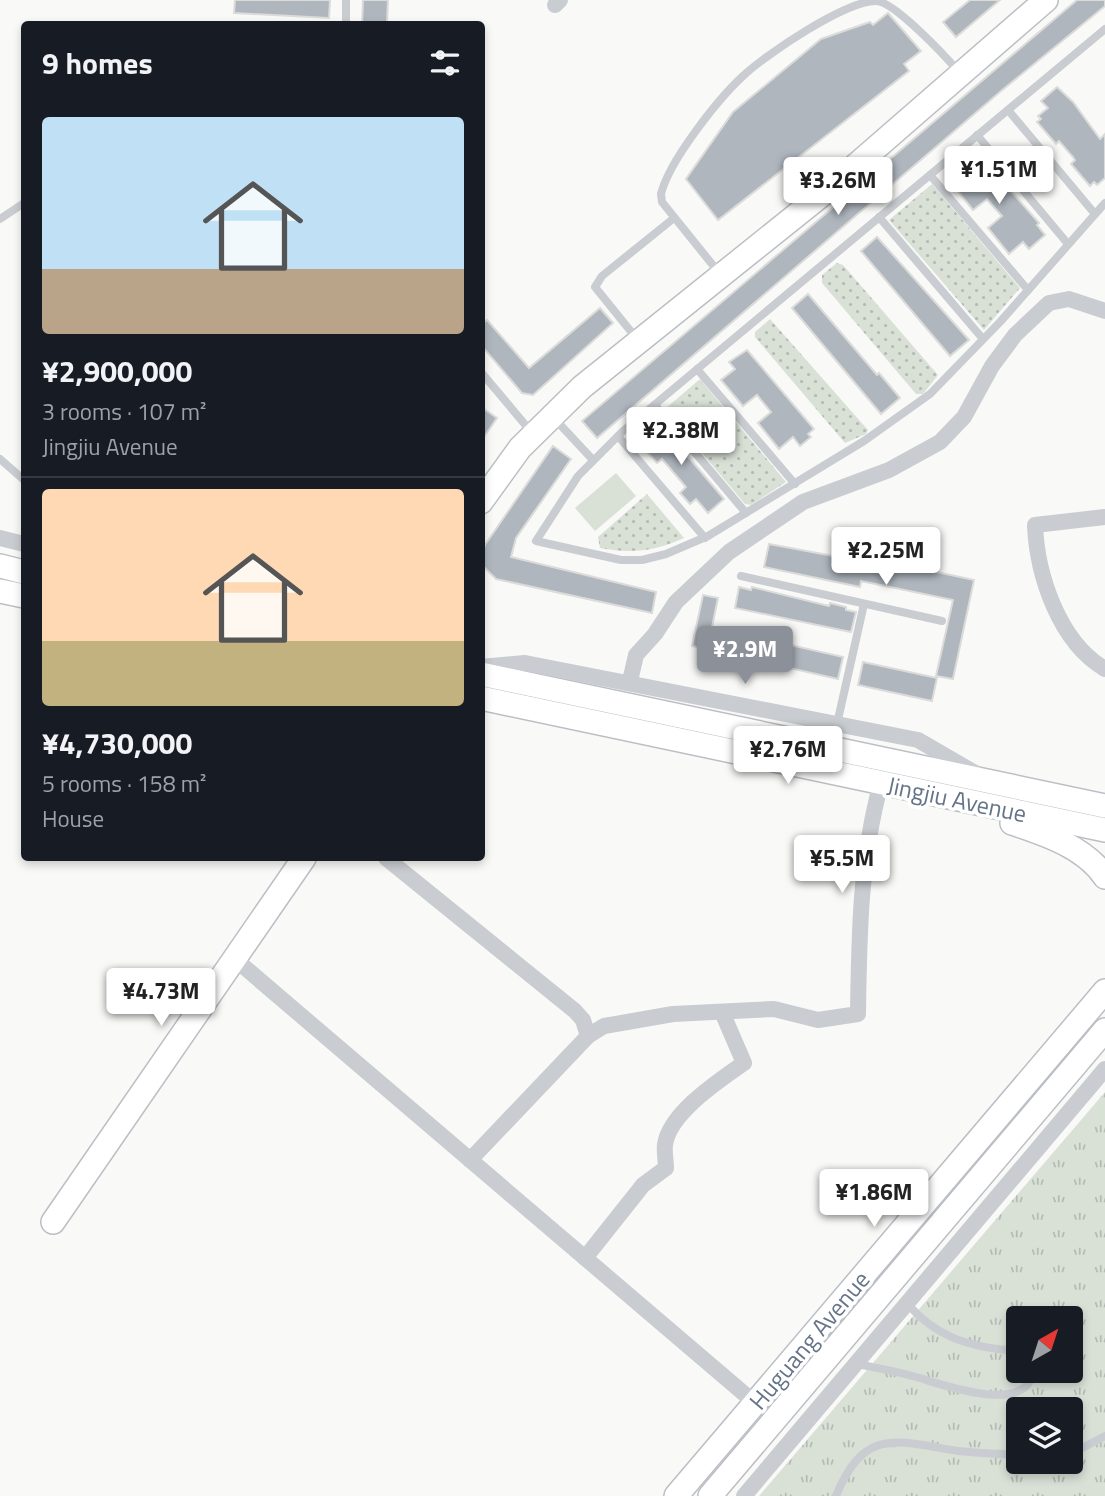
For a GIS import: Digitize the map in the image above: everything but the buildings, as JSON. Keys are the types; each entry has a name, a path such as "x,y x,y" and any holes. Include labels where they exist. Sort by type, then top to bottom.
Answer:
{"street":[{"path":"485,496 500,472 551,415 824,193 1046,0"},
{"path":"630,681 636,656 676,603 729,552 803,502 889,470 940,442 964,417 992,366 1015,335 1049,303 1069,299 1105,311"},
{"path":"1105,517 1035,525 1036,555 1062,622 1082,651 1105,669"},
{"path":"0,538 21,543"},
{"path":"0,566 21,571"},
{"path":"0,591 21,595"},
{"path":"485,667 525,663 630,681 918,740 989,782"},
{"name":"Jingjiu Avenue","path":"485,675 1105,806"},
{"name":"Jingjiu Avenue","path":"485,699 1105,830"},
{"path":"470,1160 588,1036 604,1026 673,1014 774,1009 818,1020 858,1014 860,894 870,825 881,783"},
{"path":"920,791 1044,835 1089,859 1105,877"},
{"path":"53,1222 302,861"},
{"path":"390,861 575,1011 583,1020 588,1036"},
{"path":"236,960 755,1403"},
{"name":"Huguang Avenue","path":"676,1496 1104,990"},
{"path":"585,1258 643,1185 666,1168 665,1145 673,1125 697,1098 744,1062 722,1012"},
{"name":"Huguang Avenue","path":"710,1496 1105,1030"},
{"path":"744,1496 1105,1069"}],"lane":[{"path":"346,0 346,21"},
{"path":"721,276 662,202 663,188 710,110 744,75 832,14 874,1 890,5 927,42 936,45 961,74"},
{"path":"1105,29 618,436 578,476 536,541 621,560 642,560 666,554 705,538 795,484 913,407 944,381 1105,202"},
{"path":"1008,110 1095,214"},
{"path":"977,135 1068,244"},
{"path":"930,175 1028,290"},
{"path":"0,219 21,205"},
{"path":"879,217 983,339"},
{"path":"639,341 595,287 602,276 674,218"},
{"path":"697,369 795,484"},
{"path":"485,377 533,434"},
{"path":"654,405 746,513"},
{"path":"551,415 593,460"},
{"path":"618,436 705,538"},
{"path":"0,459 21,477"},
{"path":"741,576 942,621"},
{"path":"837,724 864,604"},
{"path":"907,1303 923,1321 944,1335 972,1345 1006,1349"},
{"path":"856,1364 986,1394 1013,1393 1028,1383"},
{"path":"1083,1448 1105,1436"},
{"path":"836,1496 853,1463 866,1452 885,1443 908,1441 958,1451 1006,1454"}],"green space":[{"path":"932,184 1020,288 984,330 889,220"},
{"path":"837,263 843,265 938,375 923,394 916,394 822,283 822,275"},
{"path":"770,319 868,430 866,434 845,443 755,337 755,332"},
{"path":"700,379 786,482 751,505 745,504 665,409"},
{"path":"616,473 636,496 595,531 575,508"},
{"path":"647,494 684,538 643,550 600,548 598,537"},
{"path":"1105,1092 1105,1496 759,1496"}]}
